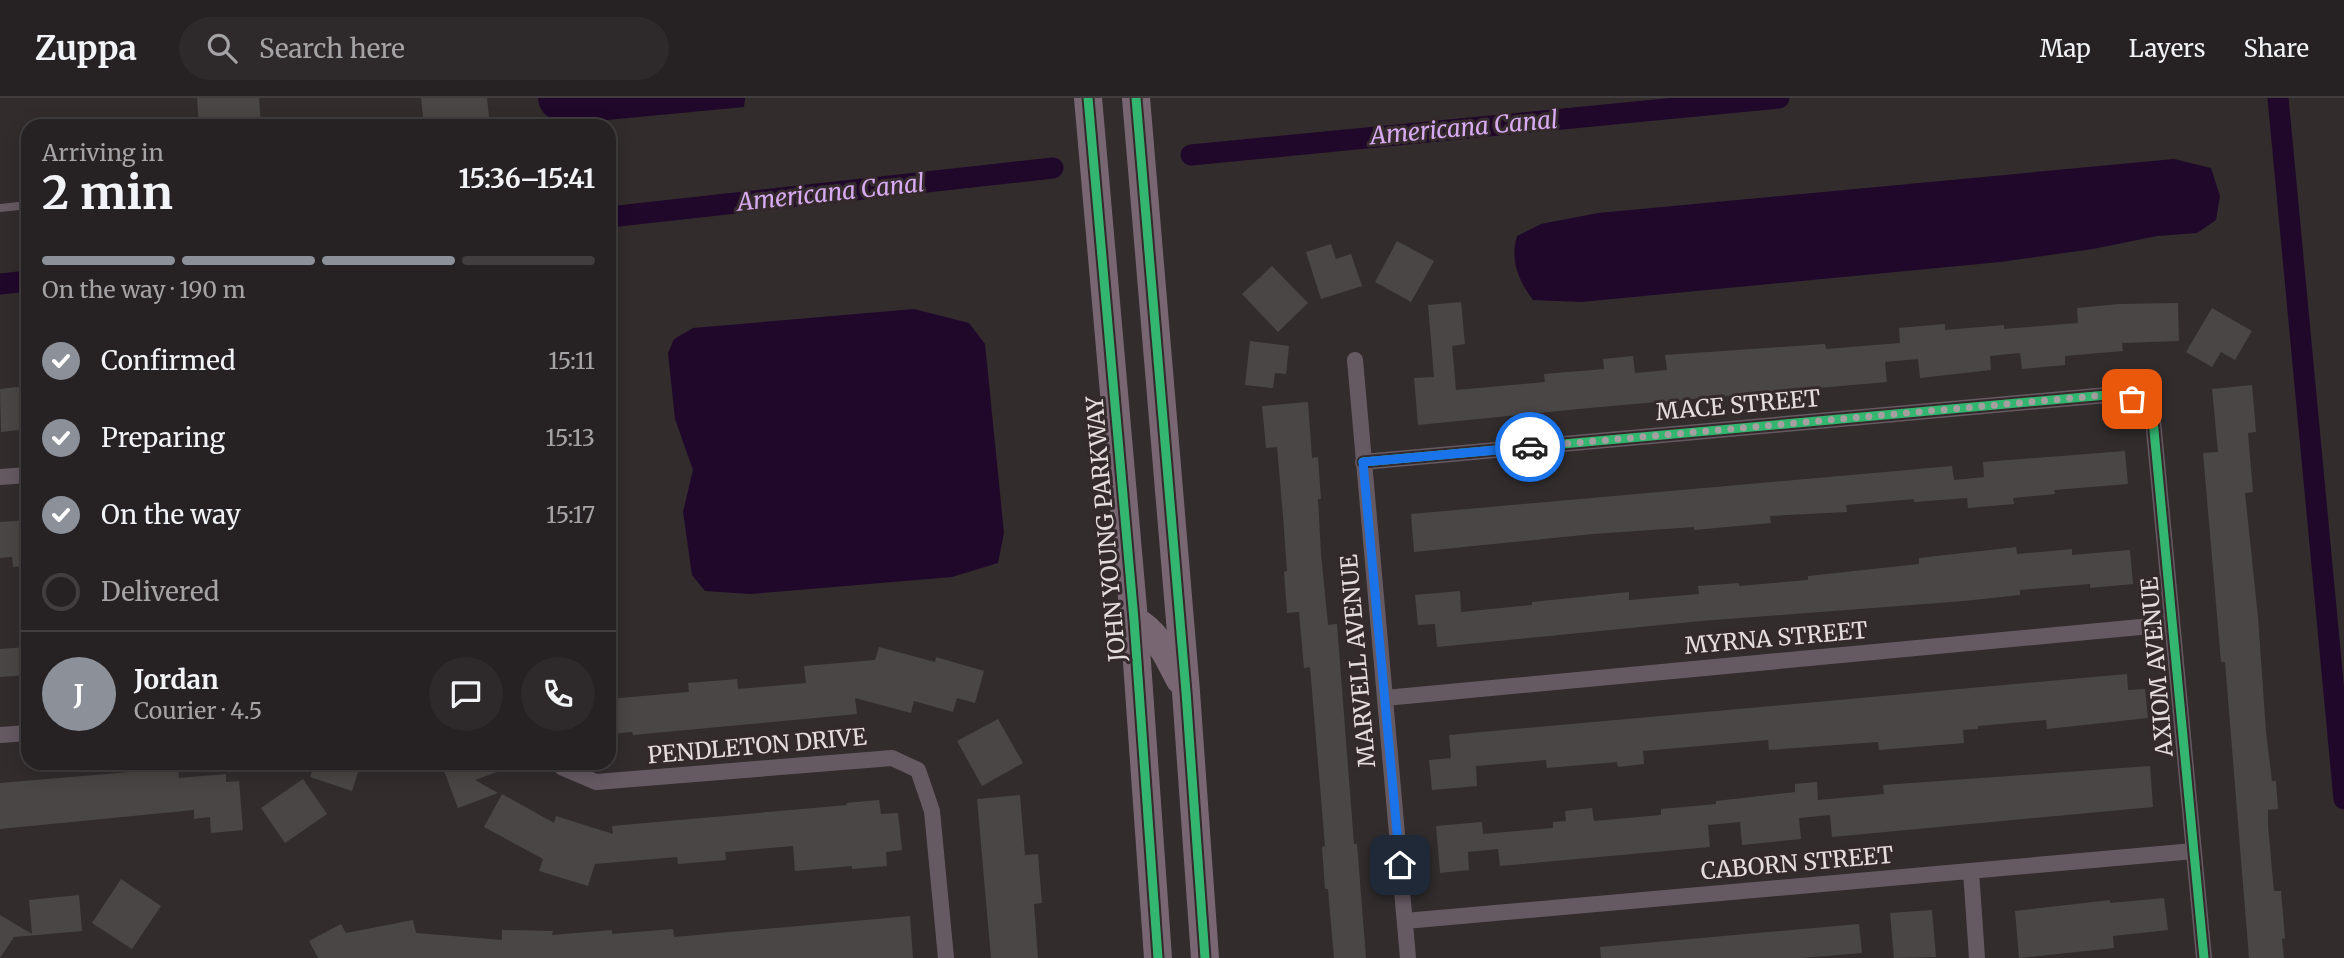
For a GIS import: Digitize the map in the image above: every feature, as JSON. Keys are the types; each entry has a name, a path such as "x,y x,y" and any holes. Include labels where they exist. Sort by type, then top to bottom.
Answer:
{"highway":[{"name":"JOHN YOUNG PARKWAY","path":"1088,98 1133,620 1158,958"},
{"path":"1136,98 1186,692 1205,958"},
{"path":"1133,620 1147,627 1160,641 1186,692"}],"street":[{"name":"MARVELL AVENUE","path":"1355,360 1408,958"},
{"name":"MACE STREET","path":"1363,462 2118,394"},
{"name":"AXIOM AVENUE","path":"2118,394 2146,404 2153,420 2204,958"},
{"path":"0,477 21,476"},
{"name":"MYRNA STREET","path":"1385,698 2172,624"},
{"path":"0,735 21,734"},
{"name":"PENDLETON DRIVE","path":"568,770 596,782 892,758 918,770 932,811 946,958"},
{"name":"CABORN STREET","path":"1405,921 2194,851"},
{"path":"1971,871 1978,958"}],"lane":[{"path":"0,208 21,206"}],"shaded area":[{"path":"538,98 745,98 744,107 616,119 553,119 547,116"},
{"path":"2174,159 2211,168 2220,196 2216,220 2197,233 2157,236 2093,249 2000,262 1581,302 1533,300 1523,285 1515,262 1517,236 1541,224 1598,213"},
{"path":"914,309 969,323 985,344 1004,533 998,563 952,577 751,594 705,591 692,575 683,512 693,470 675,419 668,353 674,339 693,328"}],"building":[{"path":"197,98 259,98 260,119 198,119"},
{"path":"421,98 487,98 489,119 423,119"},
{"path":"1397,241 1434,261 1411,302 1375,282"},
{"path":"1331,244 1336,259 1351,254 1362,286 1321,299 1306,252"},
{"path":"1272,266 1308,303 1278,332 1242,294"},
{"path":"1461,302 1465,344 1452,346 1456,390 1545,382 1544,374 1604,369 1603,359 1633,356 1635,373 1667,370 1665,355 1825,344 1826,349 1900,343 1899,328 1945,324 1945,330 2004,325 2004,329 2078,323 2077,308 2119,304 2178,303 2179,341 2122,343 2123,351 2065,356 2065,365 2022,369 2020,353 1990,356 1991,370 1920,378 1918,359 1885,362 1887,382 1418,425 1414,378 1434,377 1428,305"},
{"path":"2212,308 2252,331 2235,360 2221,352 2212,367 2186,352"},
{"path":"1250,341 1289,346 1286,374 1275,373 1273,388 1245,385"},
{"path":"2252,385 2256,432 2248,433 2253,492 2245,493 2266,732 2272,781 2276,781 2278,809 2268,810 2268,826 2274,891 2281,891 2284,958 2249,958 2225,662 2221,662 2203,453 2218,452 2212,389"},
{"path":"21,387 21,430 1,432 0,389"},
{"path":"1308,402 1312,458 1318,457 1321,554 1328,625 1337,624 1366,958 1334,958 1328,889 1325,889 1322,847 1325,846 1310,667 1304,668 1299,612 1287,613 1284,572 1287,571 1277,447 1266,448 1262,406"},
{"path":"2125,451 2128,484 2054,490 2055,494 2013,498 2014,504 1968,508 1967,498 1914,502 1914,499 1846,505 1847,512 1770,516 1771,523 1694,530 1694,527 1593,534 1414,552 1411,514 1952,466 1954,480 1984,477 1983,462"},
{"path":"21,520 21,566 13,567 12,557 0,558 0,522"},
{"path":"2016,547 2017,554 2072,549 2072,555 2130,550 2133,584 2090,588 2090,584 2020,590 2020,595 1964,601 1701,621 1437,647 1435,624 1418,625 1415,595 1460,591 1461,612 1629,592 1629,600 1699,594 1698,586 1739,583 1739,586 1808,580 1808,576 1919,564 1919,558"},
{"path":"879,647 935,662 936,657 984,671 975,703 957,698 953,712 914,701 911,713 855,698 857,714 633,735 632,732 616,733 616,698 689,692 688,683 737,679 738,689 806,683 804,666 875,660"},
{"path":"21,648 21,676 0,677 0,649"},
{"path":"2127,674 2128,690 2145,689 2148,718 2047,729 2046,720 1978,726 1978,729 1963,730 1964,743 1879,750 1878,742 1769,750 1768,740 1643,751 1644,764 1618,767 1617,762 1547,768 1546,760 1476,766 1477,786 1432,790 1429,760 1451,758 1449,735"},
{"path":"998,719 1023,763 982,786 957,741"},
{"path":"2150,766 2153,807 1832,837 1830,815 1799,818 1801,839 1742,845 1740,822 1708,825 1710,847 1500,866 1498,849 1468,852 1469,870 1440,873 1436,826 1482,822 1483,834 1553,828 1553,822 1566,821 1565,811 1592,808 1594,821 1661,815 1661,809 1795,792 1795,784 1817,782 1818,800 1884,794 1883,785"},
{"path":"154,770 178,770 179,778 226,774 226,782 239,781 243,830 211,833 210,817 194,819 194,810 0,829 0,783"},
{"path":"312,770 359,770 352,791 310,777"},
{"path":"444,770 502,770 475,780 498,793 458,808"},
{"path":"303,779 327,814 285,843 261,808"},
{"path":"502,794 554,823 556,816 613,834 612,826 879,800 881,814 898,813 902,850 886,852 887,866 852,869 852,866 795,871 793,846 725,852 726,860 678,864 677,857 595,864 588,886 539,871 543,859 484,827"},
{"path":"1020,795 1025,855 1038,854 1042,903 1034,904 1038,958 991,958 977,799"},
{"path":"121,879 161,906 132,949 92,923"},
{"path":"79,895 82,931 14,937 0,958 0,915 32,934 29,900"},
{"path":"2164,898 2168,930 2113,936 2114,948 2019,958 2015,911 2110,900 2110,903"},
{"path":"1932,910 1936,957 1894,958 1890,913"},
{"path":"910,916 913,958 318,958 309,941 341,924 346,933 413,920 416,933 502,940 502,930 553,931 552,935 673,929 674,937"},
{"path":"1859,924 1862,953 1802,958 1601,958 1600,947"}],"waterway":[{"name":"Americana Canal","path":"1191,155 1779,98"},
{"path":"2278,98 2344,799"},
{"name":"Americana Canal","path":"616,216 1053,168"},
{"name":"Americana Canal","path":"0,284 21,282"}],"cycle path":[{"path":"1088,98 1134,620 1158,958"},
{"path":"1136,98 1186,692 1205,958"},
{"path":"1363,462 2118,394 2146,404 2153,420 2204,958"}],"way so far":[{"path":"1530,447 2118,394 2132,399"}],"route":[{"path":"1400,865 1363,462 1530,447"}]}
